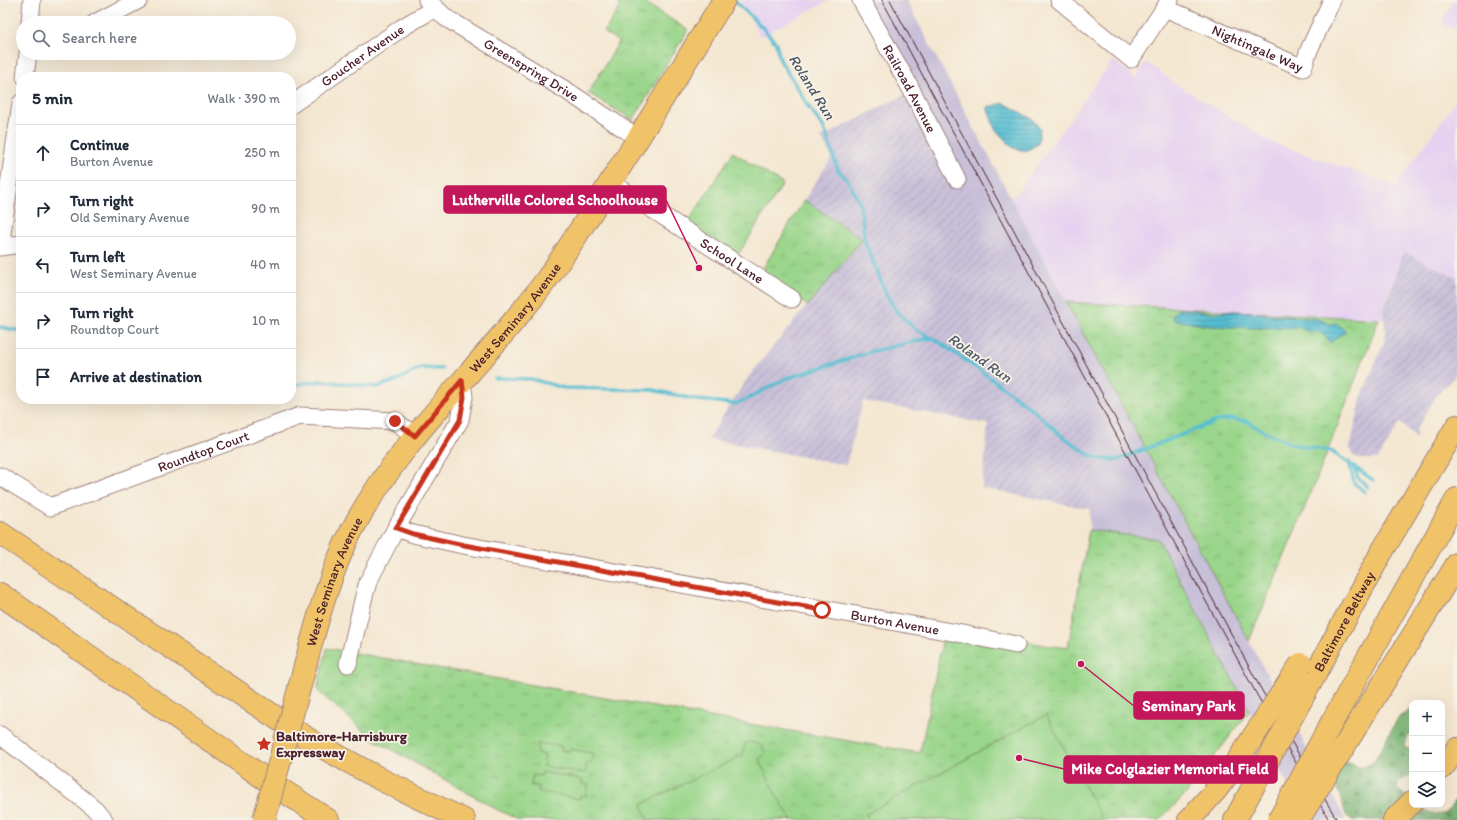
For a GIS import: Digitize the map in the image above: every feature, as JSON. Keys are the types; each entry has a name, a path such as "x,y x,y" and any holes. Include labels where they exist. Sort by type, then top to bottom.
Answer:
{"main road":[{"name":"West Seminary Avenue","path":"264,820 322,607 340,557 365,507 415,436 511,325 546,281 580,232 724,0"},
{"name":"Baltimore Beltway","path":"1236,820 1306,673 1380,555 1457,426"},
{"path":"1279,820 1457,499"},
{"path":"0,533 311,741 382,780 464,820"},
{"path":"1298,820 1457,564"},
{"path":"0,594 272,784 328,820"},
{"path":"1189,820 1216,790 1306,673"},
{"path":"1445,764 1457,749"},
{"path":"1394,820 1409,805"}],"street":[{"path":"31,16 32,0"},
{"path":"108,16 139,0"},
{"name":"Railroad Avenue","path":"861,0 910,87 957,179"},
{"path":"1059,0 1131,59 1168,4"},
{"name":"Nightingale Way","path":"1168,4 1303,68 1309,50 1332,0"},
{"name":"Greenspring Drive","path":"431,4 456,24 567,91 638,138"},
{"name":"Goucher Avenue","path":"296,102 403,27 431,4"},
{"path":"26,72 30,60"},
{"path":"16,137 0,247 16,245"},
{"name":"School Lane","path":"610,182 792,299"},
{"path":"348,664 368,582 396,528 460,420 464,397 462,380"},
{"name":"Roundtop Court","path":"0,476 50,507 300,416 395,421 415,436"},
{"name":"Burton Avenue","path":"396,528 413,534 464,545 1016,645"},
{"path":"0,735 90,804 104,820"}],"shaded area":[{"path":"741,0 830,0 760,37"},
{"path":"865,0 906,0 1116,396 1346,820 1306,820 1158,539 1089,530 1090,509 1102,441"},
{"path":"1454,0 1457,0 1457,31 1441,22"},
{"path":"1113,60 1136,79 1146,62 1176,84 1271,142 1396,186 1457,99 1457,278 1404,252 1383,311 1385,319 1066,302 1012,200"},
{"path":"904,95 952,182 961,178 1102,441 1090,509 982,488 988,424 863,401 846,465 708,439 749,376 862,239 804,200 832,157 821,138"},
{"path":"1404,252 1457,278 1457,371 1452,379 1439,392 1416,430 1416,437 1400,423 1378,459 1360,459 1352,455 1350,448 1361,398 1384,342 1386,332 1383,311"}],"green space":[{"path":"616,0 640,0 688,30 633,120 588,93 619,42 604,32 620,7"},
{"path":"733,152 783,184 736,258 686,226"},
{"path":"804,200 862,239 808,306 783,288 759,275"},
{"path":"1066,302 1379,319 1317,478 1249,641"},
{"path":"1089,530 1158,539 1249,711 1186,794 1159,820 519,820 498,810 373,739 317,690 327,648 920,753 943,638 998,636 1050,646 1068,647"},
{"path":"1409,710 1409,736 1404,748 1409,749 1409,776 1398,782 1397,788 1409,799 1409,808 1421,808 1433,813 1446,813 1457,797 1457,820 1352,820 1346,815 1336,784 1336,771 1342,763 1350,762 1360,768 1373,763 1398,718"},
{"path":"1046,715 1102,818 1098,820 869,820 866,814"},
{"path":"751,742 762,745 765,754 759,759 775,793 792,820 648,820 642,804 743,755 745,743"},
{"path":"538,743 562,747 561,750 569,751 570,749 593,753 591,764 587,763 585,773 543,766 545,755 537,753"},
{"path":"542,772 583,780 582,784 588,785 586,796 580,795 580,799 538,791 539,787 531,785 533,775 541,776"}],"water":[{"path":"1004,103 1032,119 1040,129 1038,144 1026,151 1013,148 995,129 987,107"},
{"path":"1184,309 1214,313 1235,311 1250,312 1317,319 1330,324 1337,323 1346,332 1338,336 1331,343 1324,335 1318,332 1306,331 1299,327 1257,328 1210,326 1174,320 1173,315 1178,310"}],"waterway":[{"name":"Roland Run","path":"735,1 776,43 780,60 810,109 824,128 838,170 849,182 860,203 865,242 887,296 898,313 914,328 942,344 985,374 1037,413 1062,436 1091,456 1102,459 1117,460 1217,421 1231,419 1246,421 1269,434 1296,445 1331,451 1373,480"},
{"path":"0,327 16,330"},
{"path":"495,378 531,379 564,388 653,390 698,400 735,404 785,379 873,351 931,338"},
{"path":"296,384 322,381 377,387 396,381 420,368 442,369"},
{"path":"1349,462 1354,483 1365,492"},
{"path":"1354,466 1358,478 1368,487"}],"tram line":[{"path":"882,0 1257,695 1329,820"},
{"path":"890,0 1261,689 1337,820"}],"place":[{"name":"Lutherville Colored Schoolhouse","path":"699,268"},
{"name":"Seminary Park","path":"1081,664"},
{"name":"Baltimore-Harrisburg Expressway","path":"264,744"},
{"name":"Mike Colglazier Memorial Field","path":"1019,758"}],"route":[{"path":"395,421 415,436 462,380 464,397 460,420 396,528 413,534 464,545 822,610"}]}
